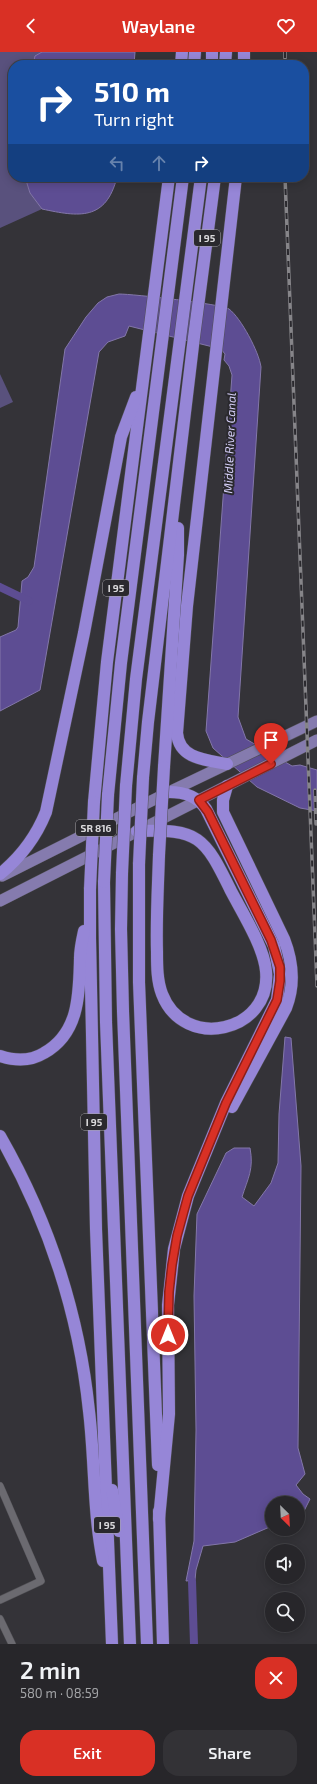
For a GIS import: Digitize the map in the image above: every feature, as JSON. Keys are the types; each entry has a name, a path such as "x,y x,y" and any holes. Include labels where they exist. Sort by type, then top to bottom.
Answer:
{"highway":[{"name":"I 95","path":"112,1644 96,1229 90,889 94,802 106,668 169,182"},
{"path":"130,1644 106,1022 104,882 108,795 118,690 182,182"},
{"path":"148,1644 123,1011 121,929 122,873 126,786 136,686 200,182"},
{"name":"I 95","path":"163,1644 139,961 143,778 148,722 198,300 214,182"},
{"path":"227,764 203,760 188,754 180,746 177,733 187,606 235,182"},
{"path":"0,876 26,848 37,832 46,812 84,633 121,437 144,375"},
{"path":"137,831 166,830 187,834 205,846 218,864 261,951 266,971 266,982 261,999 251,1013 237,1023 216,1029 197,1027 178,1016 164,1000 159,984 157,959 157,903 159,855 164,766 178,555 176,487"},
{"path":"203,1159 282,1015 290,995 292,982 290,957 284,939 223,812 223,800 231,784"},
{"path":"159,1519 169,1414 168,1305 172,1265 184,1210 226,1103 277,1000 280,974 277,953 208,812 199,800 186,793 169,792"},
{"path":"0,1056 21,1060 39,1056 55,1046 67,1031 79,996 80,956 90,889"},
{"path":"0,1136 20,1173 38,1212 58,1264 70,1308 80,1354 89,1409 97,1533 110,1600"},
{"path":"136,1340 148,1228"},
{"path":"104,1450 127,1571"}],"main road":[{"name":"SR 816","path":"0,876 169,792 317,721"},
{"name":"SR 816","path":"0,901 317,740"}],"street":[{"path":"0,1486 41,1581 0,1600"},
{"path":"0,1619 12,1644"}],"shaded area":[{"path":"0,52 42,52 39,60 8,60 8,182 27,182 30,193 42,209 0,228"},
{"path":"0,374 13,402 0,408"}],"water":[{"path":"42,52 135,52 134,60 34,60 35,56"},
{"path":"27,182 115,182 106,202 98,209 79,214 68,214 42,209 30,193"},
{"name":"Middle River Canal","path":"119,294 195,302 229,309 234,313 244,327 257,353 261,367 238,717 246,739 292,766 300,765 317,770 317,811 300,808 257,787 213,748 206,731 232,375 229,366 224,360 225,354 221,349 129,326 125,336 108,342 99,352 40,690 0,711 0,637 16,630 18,627 22,581 28,577 34,567 65,349 86,317 98,303 107,297"},
{"path":"285,1037 291,1038 301,1166 298,1448 305,1474 296,1485 303,1494 310,1499 305,1509 305,1496 265,1496 265,1529 235,1542 203,1546 196,1570 195,1580 186,1581 194,1541 196,1430 194,1296 197,1214 226,1153 234,1148 250,1148 251,1168 242,1197 254,1206 271,1183 278,1163 279,1114"}],"waterway":[{"path":"0,587 29,601"},
{"path":"192,1581 194,1644"}],"railway":[{"path":"285,52 285,60"},
{"path":"285,182 317,986"},
{"path":"315,790 316,824"}],"route":[{"path":"168,1335 168,1305 174,1249 188,1196 226,1103 273,1009 280,987 280,967 277,953 208,812 199,800 271,764"}]}
